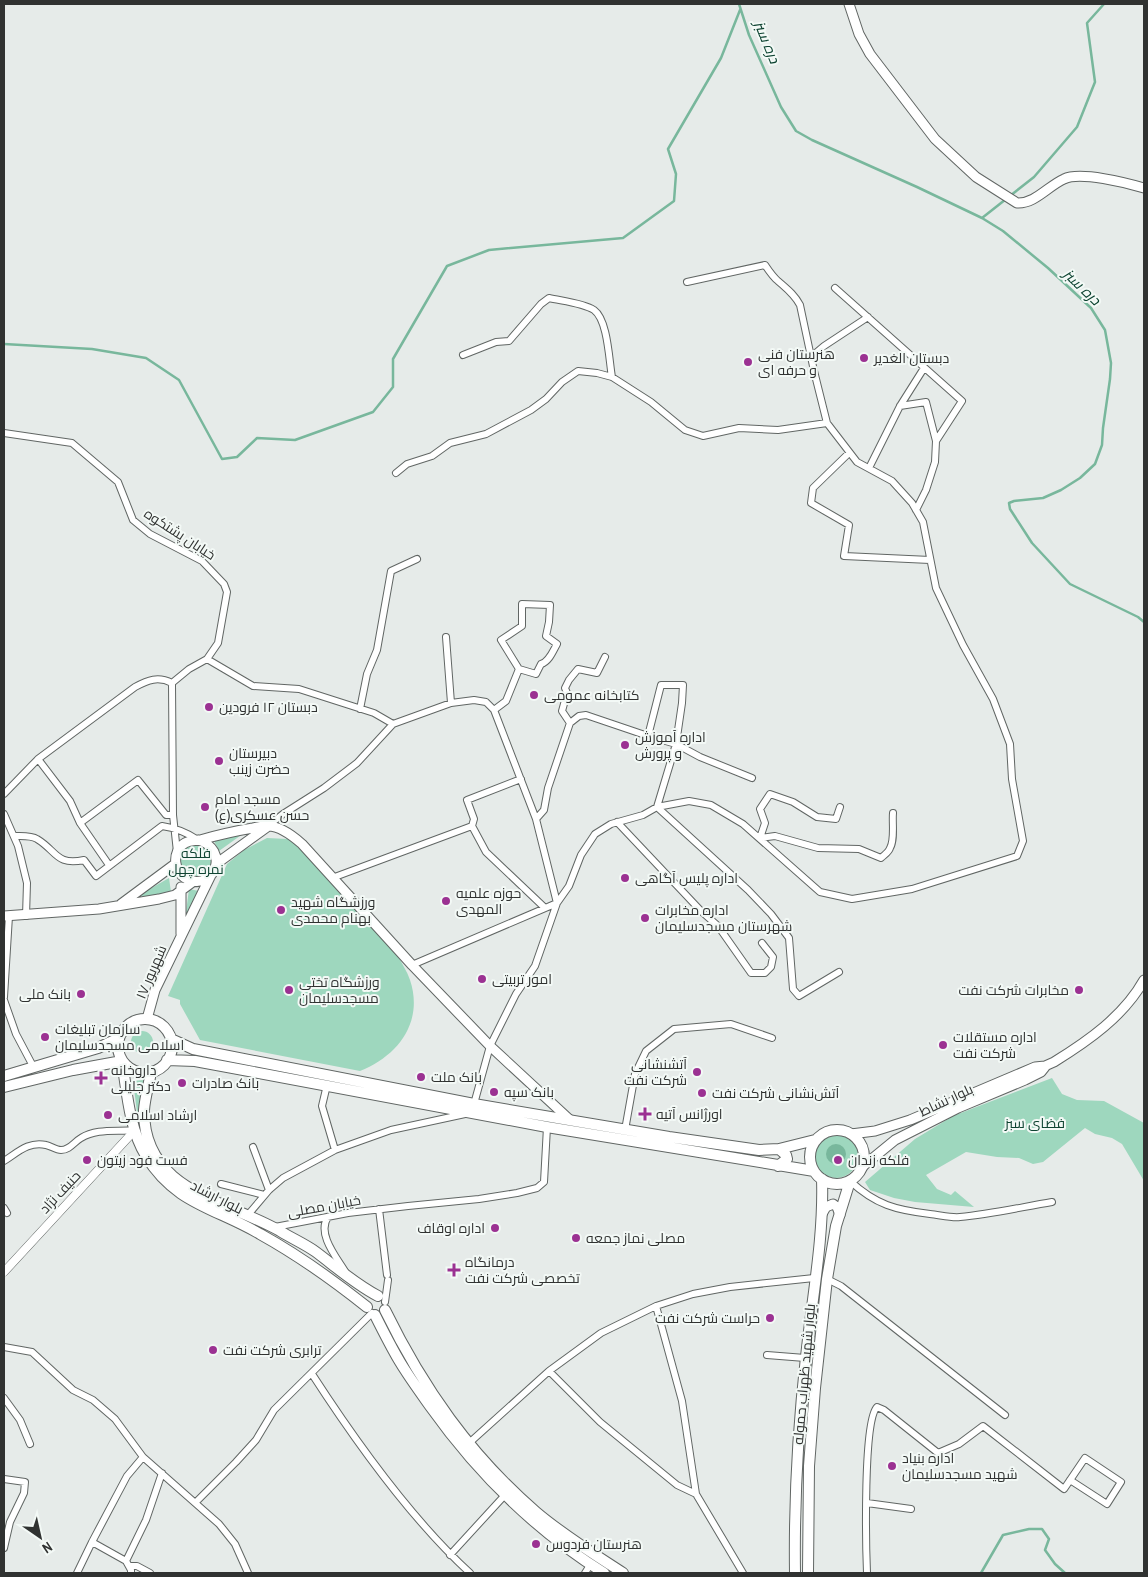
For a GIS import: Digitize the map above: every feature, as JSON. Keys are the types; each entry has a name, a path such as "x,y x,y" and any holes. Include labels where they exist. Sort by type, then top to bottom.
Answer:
{"main road":[{"path":"849,4 859,34 870,54 935,139 976,177 1017,203 1028,202 1064,178 1073,176 1093,177 1144,188"},
{"path":"7,916 99,910 175,895 194,881 206,878 211,874 216,864 269,826"},
{"path":"181,936 182,890 177,868 177,852 186,843 220,834 269,826 291,834 490,1046 570,1120"},
{"path":"198,840 210,846 214,851 216,864"},
{"path":"177,868 183,877 194,881"},
{"path":"120,905 177,868"},
{"name":"۱۷ شهریور","path":"147,1019 155,990 211,874"},
{"path":"170,896 182,917"},
{"name":"بلوار نشاط","path":"851,1134 875,1131 910,1120 1045,1066 1078,1047 1103,1029 1137,993 1144,980"},
{"path":"147,1019 162,1025 168,1031 172,1050 167,1060 157,1070 142,1073 127,1067 122,1061 118,1046 123,1030 130,1023 147,1019"},
{"path":"4,1076 98,1048 119,1038"},
{"path":"171,1039 193,1049 472,1108 547,1127 814,1172"},
{"path":"167,1060 195,1061 300,1082 472,1108 570,1120 759,1150 779,1149 815,1140 831,1130 843,1130 851,1134 861,1144 864,1154 859,1172 850,1181 836,1184 822,1179 814,1172 810,1159 810,1152 815,1140"},
{"path":"4,1087 73,1070 122,1061"},
{"name":"بلوار ارشاد","path":"122,1061 135,1130 145,1154 169,1185 185,1198 260,1228 274,1228 314,1250 350,1279 377,1307"},
{"name":"بلوار نشاط","path":"862,1166 895,1140 958,1108 1025,1080 1041,1072 1045,1066"},
{"name":"بلوار ارشاد","path":"151,1072 144,1108 149,1140 162,1164 172,1176 187,1188 247,1216 260,1228 321,1272 377,1307"},
{"path":"778,1166 787,1159 786,1155 779,1149"},
{"name":"بلوار شهید ظهراب حموله","path":"795,1573 797,1485 805,1358 822,1214 822,1179"},
{"name":"بلوار شهید ظهراب حموله","path":"808,1573 809,1466 815,1388 827,1279 836,1226 850,1181"},
{"path":"822,1214 826,1208 833,1204 837,1207 840,1215"},
{"path":"377,1307 465,1446 504,1495 588,1569 604,1573"},
{"path":"465,1446 538,1513 623,1573"}],"street":[{"path":"247,1216 267,1192 284,1178 335,1150 391,1130 472,1108 490,1046 516,994 535,966 557,903 569,886 581,855 595,834 617,822 644,815 657,808 689,801 711,805 743,824 820,892 852,899 912,889 1017,856 1023,841 1012,779 1010,744 993,699 936,588 923,522 912,503 892,481 857,462 827,424 800,305 792,292 776,280 765,265 688,282"},
{"path":"835,288 962,401 936,441"},
{"path":"463,355 496,342 509,341 541,304 549,298 595,311 604,324 612,377"},
{"path":"811,357 824,346 868,317"},
{"path":"869,468 900,406 924,368"},
{"path":"396,472 408,464 432,456 450,443 486,434 523,414 546,399 562,382 578,371 612,377 651,402 685,430 703,436 739,428 778,430 827,424"},
{"path":"900,406 926,402 936,441 934,462 926,490 916,510"},
{"name":"خیابان پشتکوه","path":"4,433 72,443 118,482 133,520 150,534 202,560 214,572 224,584 227,592 218,643 208,659"},
{"path":"849,453 814,488 811,502 849,525 844,556 930,560"},
{"path":"360,709 367,674 377,650 391,571 417,559"},
{"path":"522,604 550,605 546,636 557,644 550,657 541,664 536,674 519,669 501,640 522,626 522,604"},
{"path":"446,637 451,703"},
{"path":"570,722 562,711 567,693 565,688 569,680 578,669 597,673 605,657"},
{"path":"172,683 189,669 208,659 254,686 299,689 374,713 393,724"},
{"path":"494,710 506,701 519,669"},
{"path":"4,794 38,759 147,680 163,678 172,683"},
{"path":"172,683 173,815 177,852"},
{"path":"648,736 661,685 683,685 676,744 657,808"},
{"path":"269,826 357,763 393,724 451,703 474,700 486,702 494,710 536,819 557,903"},
{"path":"536,819 544,810 548,788 570,722 579,716 586,715 676,744 700,757 752,778"},
{"path":"38,759 70,801 80,823 109,865"},
{"path":"521,779 468,800 474,819 472,826 486,852 545,908"},
{"path":"80,823 138,780 166,815 173,815"},
{"path":"760,838 765,823 760,809 770,794 793,802 818,817 836,819 840,807"},
{"path":"657,808 748,890 771,914 789,938 793,990 799,996 839,972"},
{"path":"760,838 775,836 818,848 858,850 881,858 890,848 893,838 893,813"},
{"path":"4,814 18,846 27,884 26,916"},
{"path":"617,822 694,904 718,926 751,973 765,973 771,966 772,957 762,943"},
{"path":"14,836 35,837 65,861 84,860 96,876 162,826 187,833 198,840"},
{"path":"332,878 472,826"},
{"path":"412,965 557,903"},
{"path":"7,916 4,999 6,1016 34,1068"},
{"path":"625,1130 635,1074 646,1051 674,1029 731,1024 772,1038"},
{"path":"327,1085 322,1106 335,1150"},
{"name":"خیابان مصلی","path":"274,1228 379,1209 479,1199 537,1188 544,1182 547,1127"},
{"path":"4,1161 30,1144 46,1145 60,1150 70,1148 80,1138 94,1133 110,1130 135,1130"},
{"name":"حنیف نژاد","path":"4,1272 135,1130"},
{"path":"253,1147 267,1192"},
{"path":"850,1181 863,1193 878,1202 903,1211 934,1215 958,1217 1052,1202"},
{"path":"221,1184 267,1192"},
{"path":"194,1503 256,1440 274,1410 377,1307 387,1277 379,1209"},
{"path":"328,1217 324,1223 327,1241 350,1279"},
{"path":"465,1446 550,1371 601,1333 656,1306 693,1294 730,1287 814,1278"},
{"path":"827,1279 840,1286 1005,1415"},
{"path":"656,1306 682,1401 696,1494 743,1573"},
{"path":"4,1347 32,1352 74,1390 93,1400 115,1419 143,1457 219,1524 235,1544 248,1573"},
{"path":"767,1356 805,1358"},
{"path":"550,1371 600,1422 677,1485 696,1494"},
{"path":"312,1374 339,1416 422,1524 450,1555 470,1573"},
{"path":"4,1398 20,1420 30,1444"},
{"path":"867,1573 867,1467 871,1421 873,1411 877,1407 884,1410 938,1453 959,1444 983,1426 1064,1489 1070,1480 1085,1458 1121,1482 1107,1504 1070,1480"},
{"path":"77,1573 127,1476 143,1457"},
{"path":"128,1567 162,1474"},
{"path":"4,1479 25,1482 24,1493 10,1522 4,1548"},
{"path":"450,1555 504,1495"},
{"path":"867,1503 911,1509"},
{"path":"92,1542 128,1567 137,1566 150,1573"}],"green space":[{"path":"244,833 219,851 213,839"},
{"name":"ورزشگاه شهید بهنام محمدی","path":"267,838 288,839 297,844 398,956 409,977 413,995 413,1010 410,1023 396,1047 374,1065 360,1071 200,1040 180,1004 180,1000 168,996 227,864 244,850"},
{"name":"فلکه نمره چهل","path":"196,844 208,849 213,861 208,873 196,878 184,873 179,861 184,849"},
{"path":"169,878 171,892 142,897 141,894"},
{"path":"189,889 199,891 188,913 186,912"},
{"path":"142,1031 150,1034 153,1042 150,1050 142,1053 134,1050 131,1042 134,1034"},
{"name":"فضای سبز","path":"1052,1078 1062,1094 1077,1100 1104,1101 1144,1123 1144,1181 1122,1144 1112,1138 1095,1134 1085,1128 1043,1162 1033,1164 1019,1158 966,1152 926,1175 937,1189 951,1195 955,1191 974,1207 915,1202 894,1198 870,1190 865,1182 915,1139 953,1116"},
{"path":"144,1080 140,1111 137,1112 133,1081"},
{"path":"836,1134 848,1138 854,1144 858,1156 854,1168 848,1174 836,1178 824,1174 818,1168 814,1156 818,1144 824,1138"}],"shaded area":[{"path":"836,1144 843,1147 846,1154 843,1161 836,1164 829,1161 826,1154 829,1147"}],"waterway":[{"name":"دره سبز","path":"739,4 749,35 781,107 796,131 982,218 1003,231 1048,268 1091,308 1105,330 1111,363 1102,445 1095,464 1080,478 1061,490 1043,498 1014,501 1009,503 1010,509 1032,543 1070,584 1138,617 1144,622"},
{"path":"982,218 1034,177 1077,127 1095,82 1087,23 1104,4"},
{"path":"4,344 92,349 146,358 179,380 222,459 237,457 257,438 295,440 373,412 393,387 393,359 447,266 489,250 623,238 674,201 676,174 668,149 721,58 740,10"},
{"path":"981,1573 1003,1535 1029,1529 1042,1529 1049,1539 1045,1550 1055,1564 1065,1573"}],"place":[{"name":"دبستان الغدیر","path":"864,358"},
{"name":"هنرستان فنی و حرفه ای","path":"748,362"},
{"name":"کتابخانه عمومی","path":"534,695"},
{"name":"دبستان ۱۲ فرودین","path":"209,707"},
{"name":"اداره آموزش و پرورش","path":"625,745"},
{"name":"دبیرستان حضرت زینب","path":"219,761"},
{"name":"مسجد امام حسن عسکری(ع)","path":"205,807"},
{"name":"اداره پلیس آگاهی","path":"625,878"},
{"name":"حوزه علمیه المهدی","path":"446,901"},
{"name":"ورزشگاه شهید بهنام محمدی","path":"281,910"},
{"name":"اداره مخابرات شهرستان مسجدسلیمان","path":"645,918"},
{"name":"امور تربیتی","path":"482,979"},
{"name":"ورزشگاه تختی مسجدسلیمان","path":"289,990"},
{"name":"مخابرات شرکت نفت","path":"1079,990"},
{"name":"بانک ملی","path":"81,994"},
{"name":"سازمان تبلیغات اسلامی مسجدسلیمان","path":"45,1037"},
{"name":"اداره مستقلات شرکت نفت","path":"943,1045"},
{"name":"آتشنشانی شرکت نفت","path":"697,1072"},
{"name":"بانک ملت","path":"421,1077"},
{"name":"داروخانه دکتر جلیلی","path":"101,1078"},
{"name":"بانک صادرات","path":"182,1083"},
{"name":"بانک سپه","path":"494,1092"},
{"name":"آتش‌نشانی شرکت نفت","path":"702,1093"},
{"name":"اورژانس آتیه","path":"645,1114"},
{"name":"ارشاد اسلامی","path":"108,1115"},
{"name":"فست فود زیتون","path":"87,1160"},
{"name":"فلکه زندان","path":"838,1160"},
{"name":"اداره اوقاف","path":"495,1228"},
{"name":"مصلی نماز جمعه","path":"576,1238"},
{"name":"درمانگاه تخصصی شرکت نفت","path":"454,1270"},
{"name":"حراست شرکت نفت","path":"770,1318"},
{"name":"ترابری شرکت نفت","path":"213,1350"},
{"name":"اداره بنیاد شهید مسجدسلیمان","path":"892,1466"},
{"name":"هنرستان فردوس","path":"536,1544"}]}
